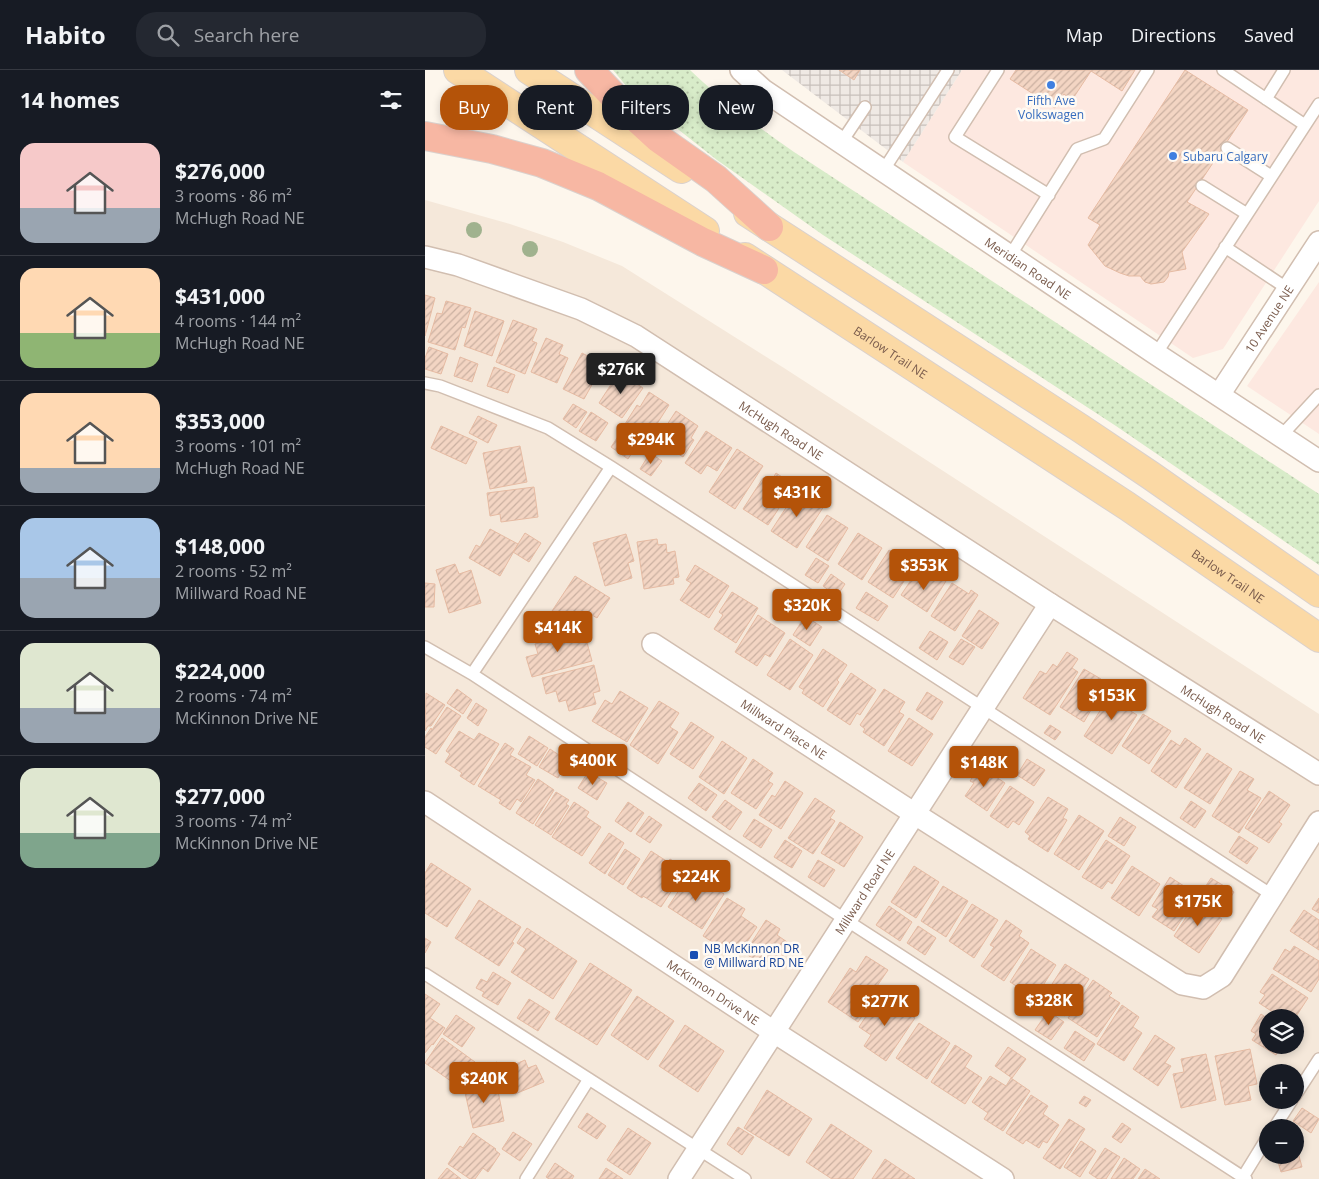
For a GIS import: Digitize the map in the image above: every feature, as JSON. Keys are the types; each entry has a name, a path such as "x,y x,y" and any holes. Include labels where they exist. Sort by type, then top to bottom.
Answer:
{"highway":[{"path":"589,70 621,104 658,138 716,179 769,227"},
{"path":"425,136 492,148 542,164 598,186 703,242 764,270"}],"main road":[{"name":"Barlow Trail NE","path":"458,70 1127,506 1319,638"},
{"path":"529,70 1080,428 1319,594"}],"street":[{"name":"Meridian Road NE","path":"741,70 763,90 841,143 1155,354 1319,461"},
{"name":"10 Avenue NE","path":"1219,395 1319,242"},
{"name":"McHugh Road NE","path":"425,257 458,265 581,309 636,336 1050,604 1319,774"},
{"name":"Millward Road NE","path":"679,1179 1050,604"},
{"name":"Millward Place NE","path":"653,644 915,814"},
{"name":"McKinnon Drive NE","path":"425,802 774,1032 1003,1179"},
{"path":"915,814 1182,984 1203,988 1222,976 1319,822"}],"lane":[{"path":"883,171 948,70"},
{"path":"999,70 955,137 1049,195"},
{"path":"1010,256 1077,149 1104,140 1148,70"},
{"path":"1223,70 1305,125"},
{"path":"1266,99 1284,70"},
{"path":"1155,354 1319,104"},
{"path":"841,143 865,107"},
{"path":"1227,148 1271,176"},
{"path":"1203,186 1247,214"},
{"path":"1225,247 1288,289"},
{"path":"425,383 440,386 548,428 1272,895"},
{"path":"1281,436 1319,395"},
{"path":"472,674 611,467"},
{"path":"425,647 472,674 846,920 1245,1178 1259,1153"},
{"path":"425,974 745,1179"},
{"path":"1304,1082 1319,1059"},
{"path":"525,1179 589,1079"}],"shaded area":[{"path":"782,70 962,70 903,162"},
{"path":"962,70 1319,70 1319,201 1223,349 1193,358 903,162"},
{"path":"425,200 510,224 563,242 622,266 784,368 1319,714 1319,1179 425,1179"},
{"path":"1319,282 1319,434 1247,386"}],"green space":[{"path":"613,70 690,70 707,85 699,85 699,130 763,130 1319,494 1319,565 1116,426 823,235 717,160 679,130 689,130 689,85 625,85"}],"building":[{"path":"839,70 860,70 854,80"},
{"name":"Fifth Ave Volkswagen","path":"1016,70 1135,70 1122,91 1091,71 1072,100 1064,94 1055,108 1010,79"},
{"name":"Subaru Calgary","path":"1185,70 1248,110 1187,202 1209,214 1182,252 1186,269 1169,272 1164,282 1151,284 1145,282 1140,276 1129,276 1105,266 1088,245 1100,225 1088,218"},
{"path":"425,295 435,298 425,336"},
{"path":"446,301 471,308 465,328 462,327 455,350 428,342 437,313 442,314"},
{"path":"475,311 504,321 492,356 464,346"},
{"path":"513,320 537,329 532,341 537,343 525,374 496,362"},
{"path":"546,338 563,345 559,354 568,358 557,383 531,372"},
{"path":"429,347 448,354 441,374 425,369 425,358"},
{"path":"582,353 597,361 593,369 599,372 584,399 563,389"},
{"path":"460,357 478,364 472,382 454,376"},
{"path":"494,367 515,375 508,393 487,386"},
{"path":"619,372 643,388 622,418 599,403"},
{"path":"649,392 669,405 648,438 625,424 637,405 640,407"},
{"path":"573,404 587,412 576,428 563,419"},
{"path":"676,411 698,426 691,438 694,440 683,457 657,440"},
{"path":"591,412 608,423 596,441 579,431"},
{"path":"478,416 497,425 488,443 469,433"},
{"path":"441,426 477,442 466,464 431,448"},
{"path":"623,429 640,440 628,459 611,447"},
{"path":"706,431 732,448 717,471 707,465 701,474 685,463"},
{"path":"520,446 527,482 490,489 483,453"},
{"path":"737,449 763,466 735,509 709,492"},
{"path":"650,453 662,461 651,476 640,469"},
{"path":"776,473 794,485 768,525 743,509 763,478 770,483"},
{"path":"534,487 538,517 501,522 500,514 490,516 487,493"},
{"path":"798,489 824,506 797,548 771,531"},
{"path":"827,515 848,528 828,561 806,547"},
{"path":"490,529 518,544 500,576 469,558 476,545 480,547"},
{"path":"525,533 541,543 529,562 513,552"},
{"path":"858,533 882,548 862,580 838,564"},
{"path":"626,534 634,561 628,563 632,578 605,586 593,543"},
{"path":"657,539 658,545 666,544 667,553 675,551 679,577 673,578 674,584 644,589 637,542"},
{"path":"889,550 914,566 893,598 868,582"},
{"path":"816,558 829,566 818,583 805,575"},
{"path":"455,564 459,574 471,570 481,603 449,613 436,570"},
{"path":"695,565 729,586 709,618 680,600 691,583 686,580"},
{"path":"932,572 946,581 927,612 901,595 915,574 927,581"},
{"path":"831,574 845,584 837,596 823,586"},
{"path":"575,576 610,598 597,618 587,612 578,627 552,611"},
{"path":"425,583 435,584 434,607 425,607"},
{"path":"952,583 969,594 971,590 978,595 955,631 931,616"},
{"path":"732,592 758,608 736,643 714,629 723,615 719,612"},
{"path":"866,592 888,606 878,621 856,608"},
{"path":"979,610 999,623 982,649 962,636"},
{"path":"758,615 785,633 770,657 765,654 757,666 735,652"},
{"path":"805,616 822,627 810,646 793,635"},
{"path":"565,628 569,640 585,635 592,661 532,677 526,657 538,654 535,644 543,642 541,635"},
{"path":"930,631 948,642 937,660 919,648"},
{"path":"790,639 813,655 790,690 767,675"},
{"path":"961,639 975,647 963,665 949,657"},
{"path":"823,649 847,665 823,707 802,693 804,690 799,687"},
{"path":"1067,652 1078,659 1072,668 1078,672 1050,715 1023,698 1040,671 1046,674 1053,664 1057,667"},
{"path":"594,665 600,691 593,693 596,704 569,711 566,700 559,702 556,691 546,694 542,678"},
{"path":"1084,669 1101,679 1093,692 1099,696 1084,722 1060,707"},
{"path":"851,673 876,690 860,715 857,713 850,725 827,710"},
{"path":"1117,684 1134,695 1126,708 1137,715 1112,754 1084,736"},
{"path":"457,689 472,700 463,714 447,703"},
{"path":"884,689 905,702 899,712 904,715 884,746 863,732 865,729 860,725"},
{"path":"620,691 648,708 627,742 592,721 605,700 612,704"},
{"path":"927,692 943,702 932,720 916,710"},
{"path":"426,693 445,705 431,726 428,726 425,731"},
{"path":"659,701 679,713 670,727 678,732 658,764 630,745"},
{"path":"476,703 487,710 478,726 467,718"},
{"path":"447,707 461,716 436,754 425,747 425,737 431,728 432,730"},
{"path":"1143,714 1171,731 1149,764 1122,746"},
{"path":"909,718 933,734 912,766 888,751"},
{"path":"691,722 714,737 693,769 670,754"},
{"path":"1050,725 1061,732 1055,740 1044,733"},
{"path":"459,731 474,740 479,733 499,744 474,785 460,776 462,773 445,762 450,754 446,751"},
{"path":"529,736 548,748 537,766 518,754"},
{"path":"1185,738 1201,749 1176,788 1151,771 1171,740 1180,746"},
{"path":"722,741 747,758 724,794 699,777"},
{"path":"505,743 514,749 510,755 531,767 526,775 535,780 521,802 517,799 510,810 499,803 501,800 478,786"},
{"path":"550,749 568,761 558,778 539,767"},
{"path":"1207,753 1232,769 1210,804 1184,788"},
{"path":"753,759 773,773 768,781 773,784 756,809 731,793"},
{"path":"1027,759 1045,770 1034,786 1017,775"},
{"path":"980,766 1005,783 987,811 965,796 974,783 970,781"},
{"path":"1240,771 1254,779 1247,790 1261,798 1239,833 1212,816"},
{"path":"588,772 607,783 597,800 578,788"},
{"path":"538,779 554,790 533,824 516,813"},
{"path":"785,781 803,793 781,829 759,815 772,795 775,797"},
{"path":"699,783 717,795 706,811 688,798"},
{"path":"1010,786 1034,802 1019,825 1013,821 1008,828 990,816"},
{"path":"1269,791 1290,805 1279,822 1282,824 1269,843 1245,828"},
{"path":"556,792 569,800 566,804 569,806 551,835 535,825"},
{"path":"1048,797 1068,809 1063,818 1067,820 1048,852 1028,839 1030,836 1025,832"},
{"path":"815,798 835,811 830,818 835,821 813,854 788,838"},
{"path":"725,800 742,812 730,830 712,817"},
{"path":"1191,801 1206,811 1195,828 1180,818"},
{"path":"574,802 589,812 586,817 601,827 582,856 552,837"},
{"path":"628,802 644,813 631,832 615,821"},
{"path":"1079,815 1104,831 1079,870 1054,854"},
{"path":"649,816 662,825 650,843 636,834"},
{"path":"1120,817 1136,827 1124,846 1108,836"},
{"path":"754,819 772,830 761,848 743,836"},
{"path":"840,822 863,837 844,867 821,853"},
{"path":"609,833 624,843 605,874 589,863"},
{"path":"1239,836 1258,848 1247,864 1229,852"},
{"path":"785,840 802,851 792,868 774,857"},
{"path":"1106,840 1130,856 1112,884 1108,881 1102,889 1082,877"},
{"path":"625,849 640,859 623,885 608,875"},
{"path":"651,851 668,862 670,859 686,869 661,907 627,888"},
{"path":"818,860 835,870 824,887 808,877"},
{"path":"431,863 471,889 447,927 425,913 425,873"},
{"path":"914,866 939,882 916,918 891,902"},
{"path":"1132,866 1160,884 1139,916 1111,898"},
{"path":"1170,877 1198,895 1174,931 1152,917 1158,909 1152,906"},
{"path":"687,878 703,888 707,883 724,894 702,929 668,907"},
{"path":"1211,878 1234,892 1221,912 1198,898"},
{"path":"943,886 968,901 946,937 921,921"},
{"path":"727,898 745,909 741,916 757,927 739,954 722,943 719,946 703,936"},
{"path":"1319,898 1319,913 1312,909"},
{"path":"479,900 521,927 512,942 514,943 499,966 455,938"},
{"path":"1196,902 1222,919 1199,953 1174,936"},
{"path":"972,904 998,920 974,958 949,941"},
{"path":"889,906 912,922 900,941 876,925"},
{"path":"1304,910 1319,920 1319,950 1290,931"},
{"path":"766,920 780,929 777,935 790,944 779,962 773,957 769,962 765,960 762,965 745,953"},
{"path":"1006,920 1022,931 1019,936 1029,943 1004,981 981,966 994,947 990,945"},
{"path":"918,926 936,938 925,955 907,943"},
{"path":"527,928 577,961 553,999 511,972 526,949 517,943"},
{"path":"425,938 431,942 425,953"},
{"path":"1294,946 1319,961 1319,979 1311,992 1273,969 1285,949 1290,952"},
{"path":"1031,949 1056,965 1035,998 1010,982"},
{"path":"866,956 888,970 877,986 881,988 858,1022 828,1002 850,968 856,972"},
{"path":"590,963 632,990 597,1045 555,1019"},
{"path":"1065,964 1089,979 1065,1016 1041,1001"},
{"path":"493,972 511,983 498,1005 482,996 484,992 476,988 481,979 487,982"},
{"path":"1272,974 1308,998 1301,1009 1268,1009 1259,1003 1265,995 1260,992"},
{"path":"1093,980 1112,993 1109,996 1120,1003 1097,1037 1068,1018"},
{"path":"425,994 440,1004 430,1018 445,1028 425,1053"},
{"path":"880,995 915,1018 886,1061 864,1046 871,1035 859,1027"},
{"path":"637,996 674,1021 648,1060 611,1035"},
{"path":"529,999 550,1012 538,1031 517,1018"},
{"path":"1122,1005 1139,1017 1133,1027 1142,1033 1124,1061 1097,1044"},
{"path":"1048,1011 1064,1022 1051,1040 1035,1030"},
{"path":"456,1015 475,1028 462,1047 443,1034"},
{"path":"1259,1017 1259,1044 1252,1040 1256,1034 1251,1031"},
{"path":"919,1023 950,1043 927,1079 896,1058"},
{"path":"685,1025 724,1051 698,1092 659,1066"},
{"path":"1075,1031 1095,1044 1084,1061 1064,1048"},
{"path":"1155,1035 1175,1048 1165,1063 1171,1066 1158,1086 1133,1069"},
{"path":"442,1038 475,1062 458,1086 425,1063"},
{"path":"955,1045 972,1056 965,1067 982,1078 965,1104 931,1082"},
{"path":"1008,1047 1026,1059 1012,1078 995,1066"},
{"path":"1250,1049 1257,1084 1248,1086 1251,1100 1225,1105 1215,1056"},
{"path":"1206,1054 1216,1100 1181,1108 1173,1074 1184,1072 1181,1059"},
{"path":"525,1060 528,1068 536,1065 544,1082 515,1094 504,1069"},
{"path":"497,1062 499,1068 491,1071 489,1065"},
{"path":"990,1076 1006,1086 1011,1078 1030,1091 1003,1131 984,1119 988,1113 972,1102"},
{"path":"496,1081 504,1121 473,1128 464,1088"},
{"path":"767,1090 812,1119 789,1156 744,1128"},
{"path":"1031,1095 1048,1106 1043,1114 1059,1125 1047,1143 1043,1141 1039,1148 1026,1140 1023,1144 1006,1133"},
{"path":"1084,1096 1091,1100 1086,1107 1079,1103"},
{"path":"1301,1109 1304,1109 1319,1119 1311,1133 1304,1128 1304,1119 1294,1119"},
{"path":"587,1113 606,1126 597,1139 578,1127"},
{"path":"1069,1119 1085,1129 1060,1169 1043,1158"},
{"path":"1122,1123 1131,1129 1121,1143 1112,1137"},
{"path":"831,1124 872,1151 853,1179 832,1179 806,1162"},
{"path":"738,1127 754,1137 742,1155 727,1144"},
{"path":"628,1128 651,1143 630,1175 607,1160"},
{"path":"513,1132 532,1144 520,1161 502,1149"},
{"path":"473,1133 500,1154 488,1172 483,1168 475,1179 470,1179 448,1164 460,1146 463,1148"},
{"path":"1081,1141 1096,1151 1080,1177 1064,1167"},
{"path":"1105,1148 1120,1157 1106,1179 1098,1179 1089,1173"},
{"path":"1124,1158 1140,1169 1133,1179 1111,1179"},
{"path":"885,1159 915,1179 872,1179"},
{"path":"555,1163 574,1176 572,1179 549,1179 546,1177"},
{"path":"1279,1164 1301,1164 1302,1167 1281,1172"},
{"path":"447,1168 461,1179 438,1179"},
{"path":"606,1168 623,1179 599,1179"},
{"path":"1145,1169 1160,1179 1138,1179"}],"place":[{"name":"Fifth Ave Volkswagen","path":"1051,85"},
{"name":"Subaru Calgary","path":"1173,156"},
{"name":"NB McKinnon DR @ Millward RD NE","path":"694,955"}]}
